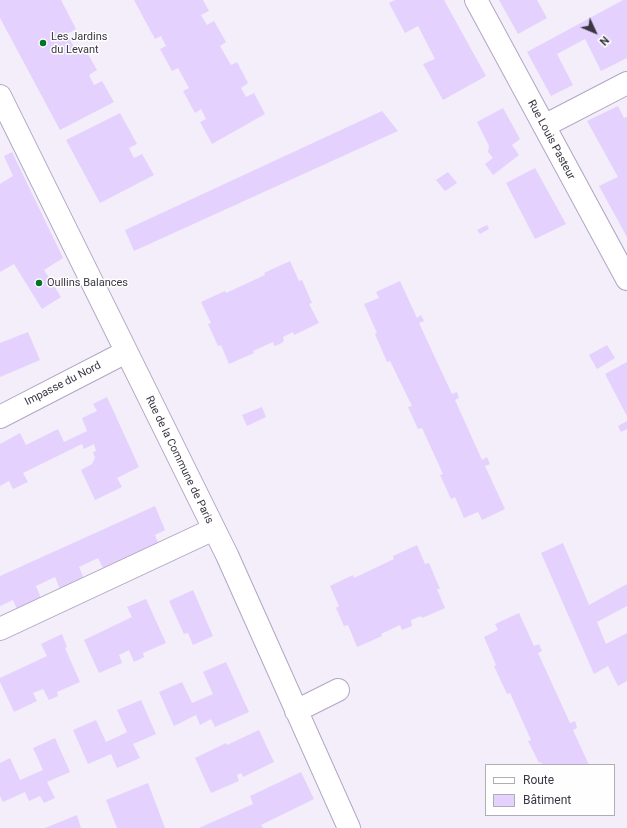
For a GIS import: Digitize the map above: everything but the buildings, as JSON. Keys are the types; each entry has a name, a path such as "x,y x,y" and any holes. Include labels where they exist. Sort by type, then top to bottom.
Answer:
{"street":[{"name":"Rue Louis Pasteur","path":"476,0 627,279"},
{"path":"544,126 627,83"},
{"name":"Rue de la Commune de Paris","path":"0,96 214,529 349,828"},
{"name":"Impasse du Nord","path":"0,417 126,352"},
{"path":"0,629 214,529"},
{"path":"296,710 338,690"}],"place":[{"name":"Les Jardins du Levant","path":"43,43"},
{"name":"Oullins Balances","path":"39,283"}]}
